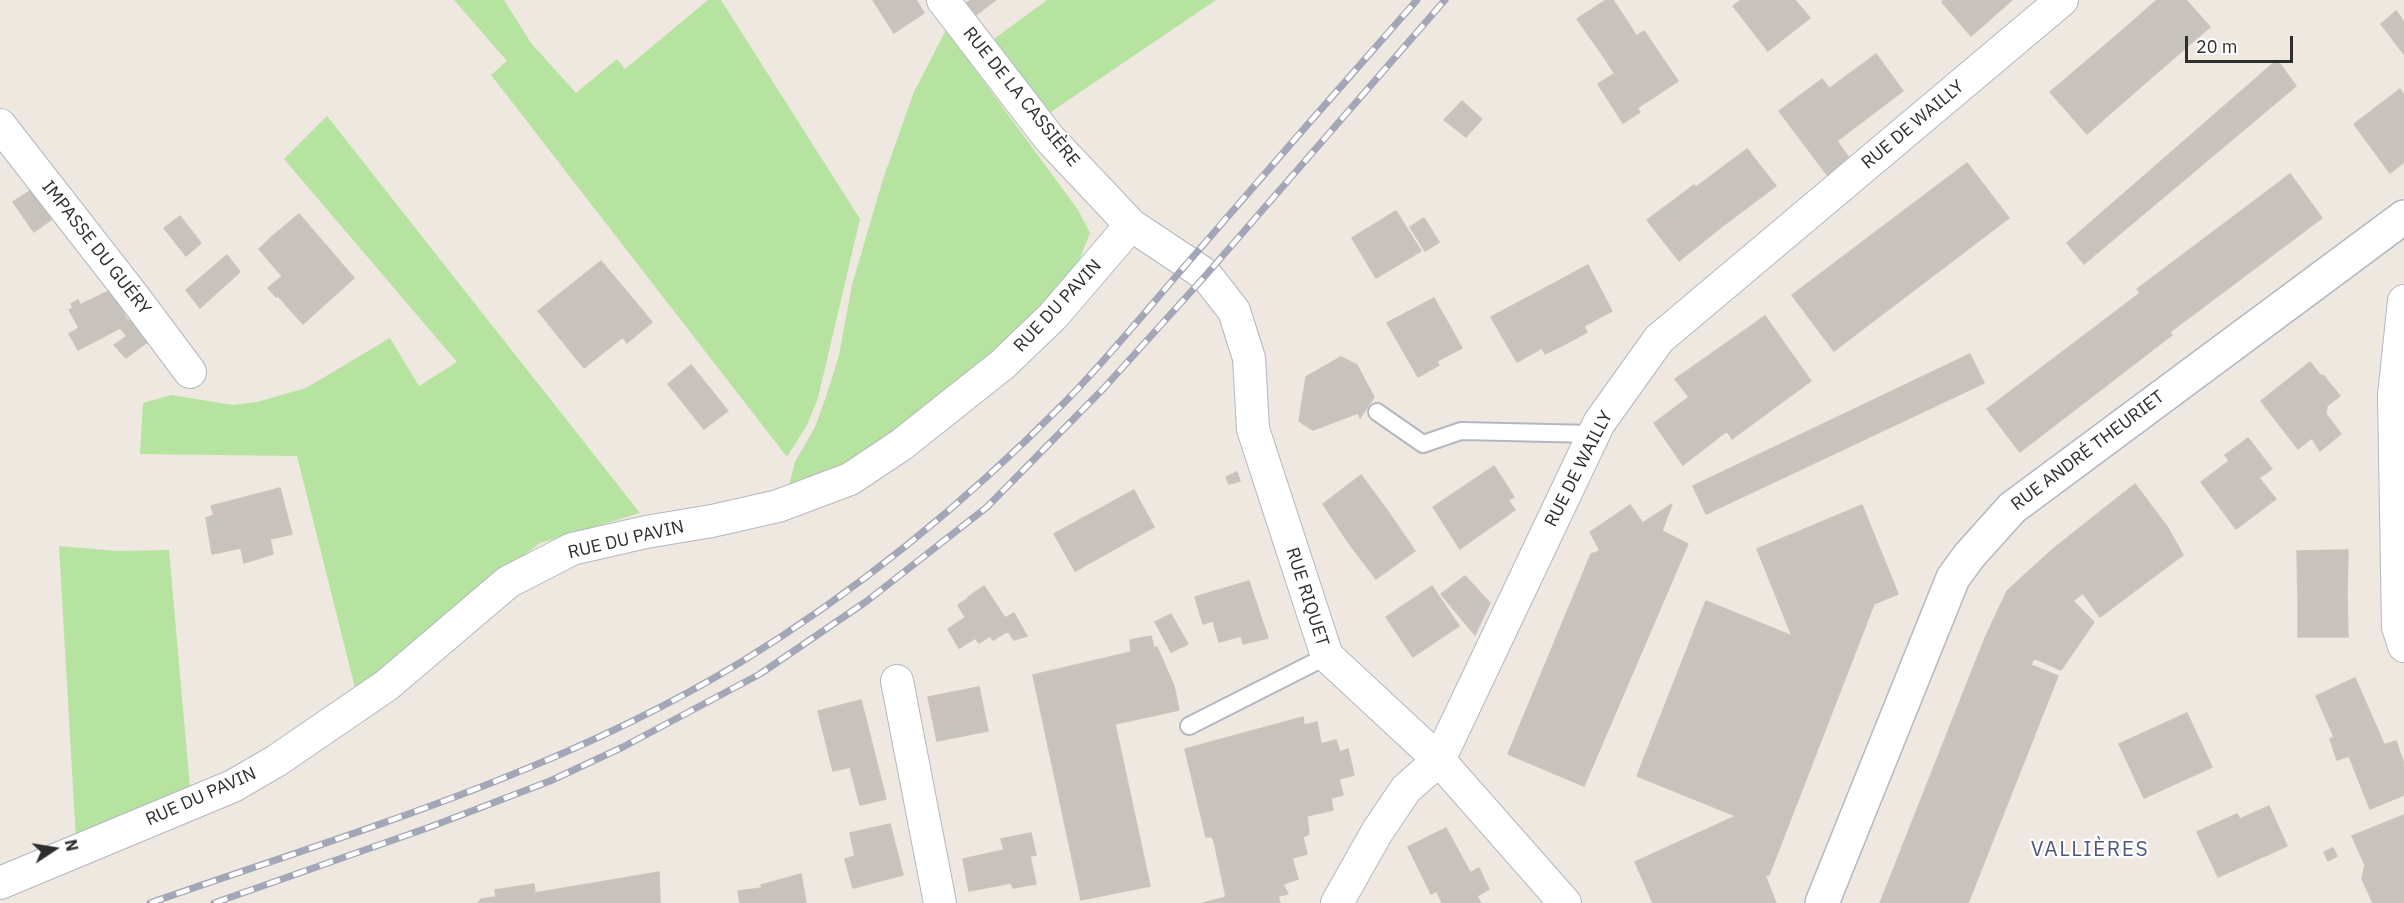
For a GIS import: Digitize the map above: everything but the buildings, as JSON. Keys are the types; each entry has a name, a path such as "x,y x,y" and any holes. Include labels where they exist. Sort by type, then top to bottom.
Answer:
{"street":[{"name":"RUE DE LA CASSIÈRE","path":"944,0 1049,138 1131,225 1206,275 1234,311"},
{"name":"RUE DE WAILLY","path":"1337,903 1377,832 1406,789 1438,760 1599,423 1659,339 2062,0"},
{"name":"IMPASSE DU GUÉRY","path":"0,125 190,372"},
{"name":"RUE ANDRÉ THEURIET","path":"1822,903 1953,578 1969,556 2012,508 2404,217"},
{"name":"RUE DU PAVIN","path":"0,883 233,786 276,761 387,685 508,582 572,549 778,506 850,479 901,445 1003,364 1053,316 1131,225"},
{"path":"2404,301 2394,395 2398,627 2404,646"},
{"name":"RUE RIQUET","path":"1234,311 1249,358 1253,429 1326,656 1438,760 1565,903"},
{"path":"897,681 940,903"}],"lane":[{"path":"1377,412 1423,444 1461,431 1594,434"},
{"path":"1189,726 1326,656"}],"green space":[{"path":"454,0 504,0 531,43 576,93 617,59 625,69 708,0 721,0 860,219 818,398 807,425 787,457 491,75 507,61"},
{"path":"1047,0 1216,0 1042,118 987,44"},
{"path":"946,30 1078,210 1090,233 1074,273 1028,328 840,473 788,489 795,462 815,427 839,355 852,285 883,179 914,92"},
{"path":"327,116 640,513 540,543 450,611 356,692 297,456 140,454 143,403 171,395 233,405 257,402 306,388 390,338 419,386 457,362 284,159"},
{"path":"59,546 117,551 169,550 190,788 76,839"}],"railway":[{"path":"150,903 452,798 600,737 672,701 741,662 828,605 950,509 989,475 1081,386 1417,0"},
{"path":"214,903 430,827 550,781 623,747 760,674 867,601 987,507 1104,388 1206,275 1445,0"}],"district":[{"name":"VALLIÈRES","path":"2090,850"}]}
